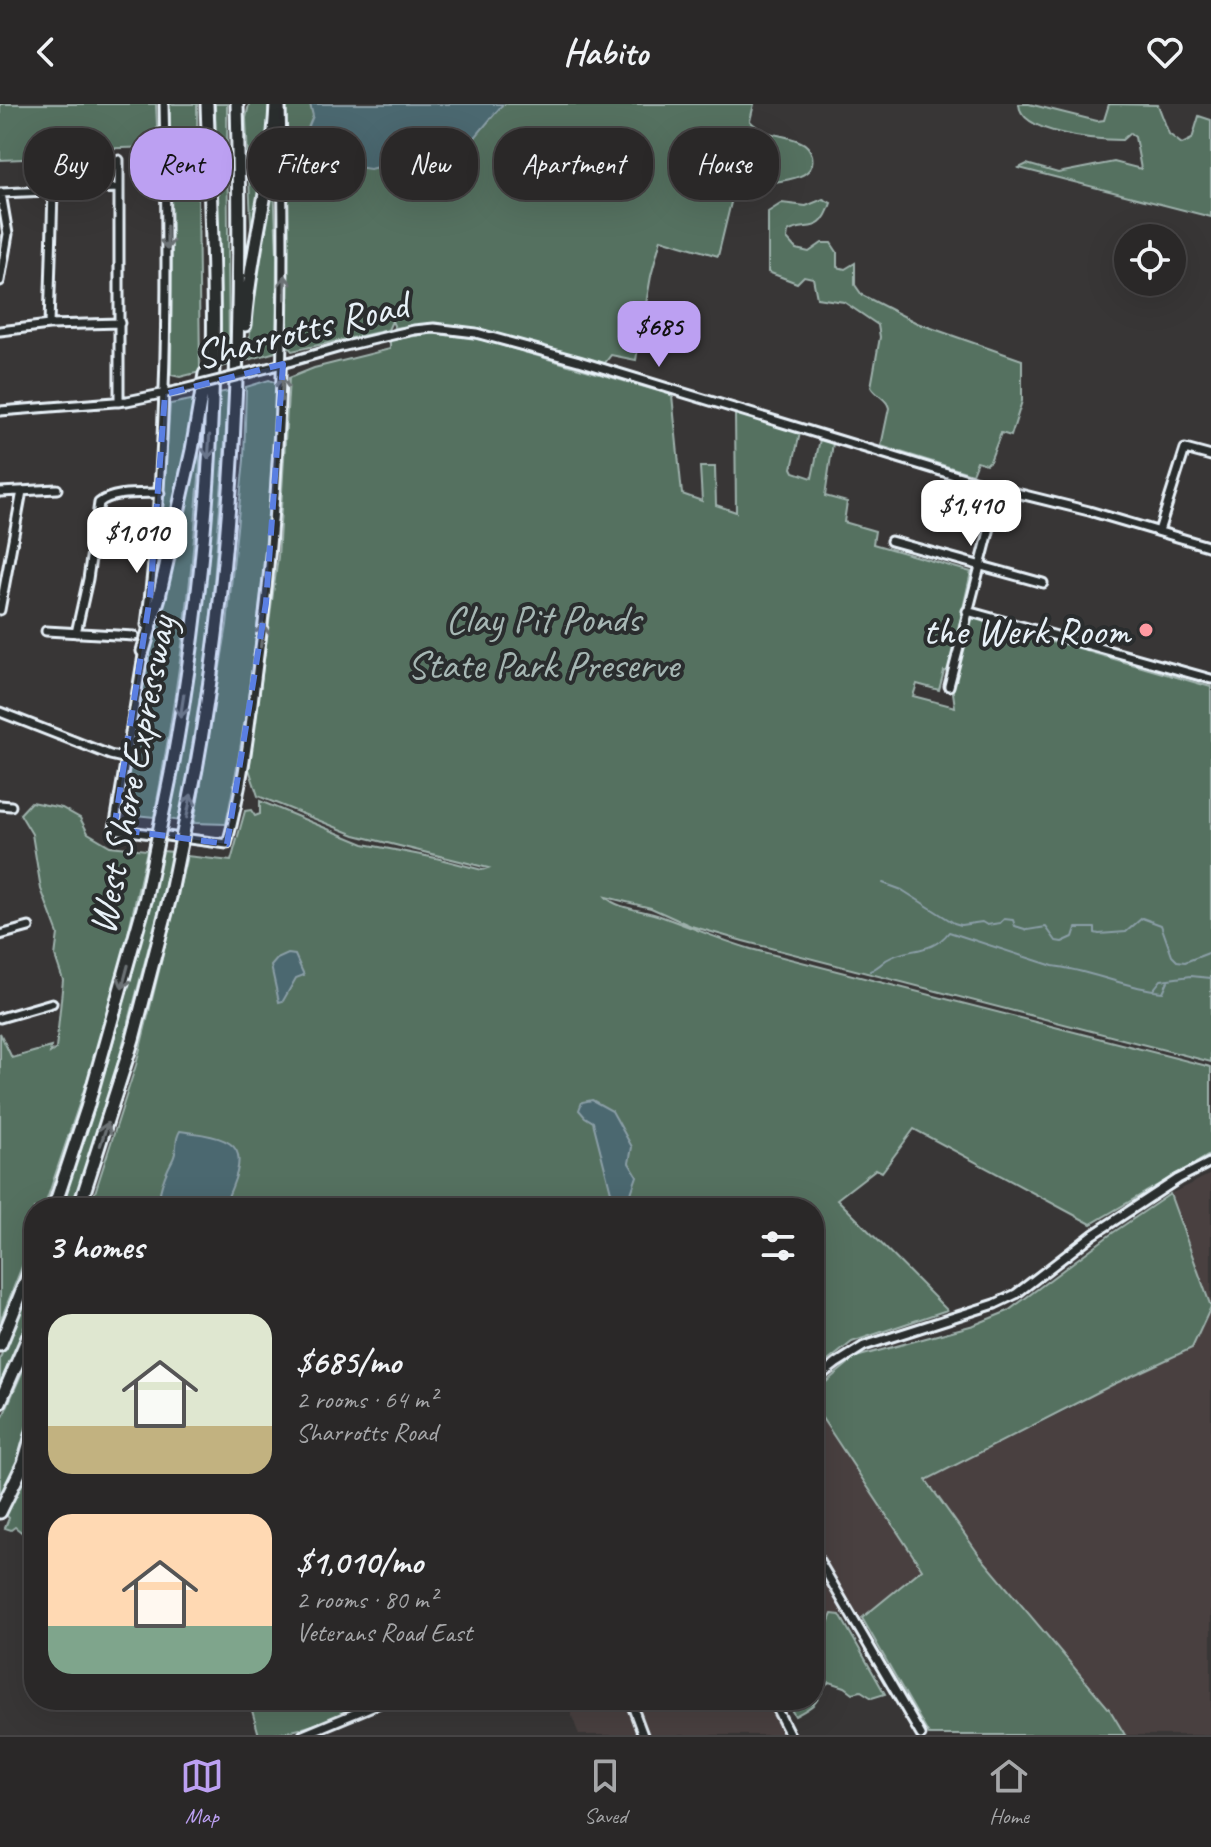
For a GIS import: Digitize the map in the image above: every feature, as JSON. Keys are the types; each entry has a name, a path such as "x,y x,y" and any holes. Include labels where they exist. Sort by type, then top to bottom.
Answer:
{"highway":[{"name":"West Shore Expressway","path":"57,1198 87,1108 145,901 171,773 192,636 206,500 212,381 207,104"},
{"name":"West Shore Expressway","path":"82,1198 129,1054 170,897 196,769 220,597 232,460 238,300 237,104"},
{"path":"232,460 240,408 247,300 271,164 278,104"},
{"path":"143,651 162,583 198,422 212,285"},
{"path":"0,1345 24,1286"},
{"path":"0,1402 24,1347"},
{"path":"0,1512 24,1463"}],"street":[{"path":"164,104 167,281 160,493 143,651 114,829 227,844 248,736 266,603 276,496 285,263 278,104"},
{"path":"119,160 119,402"},
{"path":"114,188 119,188"},
{"path":"0,281 8,234 1,193 24,192"},
{"path":"49,325 53,200"},
{"path":"0,331 49,325 120,323"},
{"name":"Sharrotts Road","path":"0,411 119,402 165,394 341,347 434,328 476,333 579,361 1000,489 1211,547"},
{"path":"1159,531 1185,449 1211,456"},
{"path":"0,492 57,489"},
{"path":"949,686 1000,489"},
{"path":"0,610 4,563 22,491"},
{"path":"76,633 88,579 99,503 114,496 160,493"},
{"path":"891,541 1043,583"},
{"path":"967,611 1211,679"},
{"path":"46,631 134,636"},
{"path":"0,712 127,759"},
{"path":"0,805 11,806"},
{"path":"0,935 29,927"},
{"path":"0,1018 52,1003"},
{"path":"824,1373 864,1346 995,1304 1016,1294 1094,1234 1178,1179 1211,1162"},
{"path":"824,1569 921,1735"},
{"path":"303,1735 363,1710"},
{"path":"634,1710 643,1735"},
{"path":"777,1710 790,1735"}],"highlighted area":[{"path":"283,364 266,603 227,844 114,829 150,597 165,394"}],"shaded area":[{"path":"1211,1174 1211,1307 1170,1194"},
{"path":"1211,1307 1211,1735 1125,1735 1110,1710 980,1556 926,1480 1112,1385"},
{"path":"824,1421 923,1569 862,1618 832,1614 826,1631"},
{"path":"570,1710 782,1710 795,1735 579,1735"}],"green space":[{"path":"0,104 156,104 157,128 130,128 130,148 114,148 114,128 24,128 24,159 0,160"},
{"path":"169,104 197,104 197,128 169,128"},
{"path":"215,104 227,104 227,128 216,128"},
{"path":"249,104 272,104 270,128 248,128 248,159 246,118"},
{"path":"285,104 754,104 750,121 759,128 669,128 669,200 732,200 718,256 661,239 636,360 611,355 604,364 598,365 463,326 430,323 395,328 392,321 388,330 292,351 288,346 286,200 365,200 365,128 285,128"},
{"path":"1019,104 1097,121 1104,120 1109,104 1158,105 1169,134 1182,144 1192,139 1199,116 1211,120 1211,217 1019,168 1027,164 1058,173 1114,162 1141,169 1135,137 1130,133 1122,140 1096,139 1046,129 1023,114"},
{"path":"779,135 805,144 811,153 810,169 799,176 779,181"},
{"path":"823,199 831,203 818,224 788,232 787,239 796,249 809,252 822,243 831,243 837,252 837,267 845,269 855,263 855,285 862,295 917,323 1022,360 1022,401 1011,436 1001,433 990,461 986,464 977,461 972,474 881,446 889,408 871,387 880,337 878,325 844,302 817,298 813,278 804,276 797,283 768,272 768,212 782,203 806,206"},
{"path":"171,200 198,200 200,372 180,377 171,375"},
{"path":"217,200 228,200 229,365 217,368"},
{"path":"250,200 259,200 252,240"},
{"path":"271,200 275,200 276,352 248,360 253,285"},
{"name":"Clay Pit Ponds State Park Preserve","path":"433,333 483,340 672,395 682,494 702,501 700,467 715,467 716,505 736,512 735,413 800,433 792,468 794,472 812,478 820,439 833,443 825,496 847,502 844,522 875,531 873,544 971,572 949,672 944,671 939,690 917,684 913,696 955,707 952,685 969,619 975,618 1014,627 1038,640 1084,647 1086,651 1211,687 1211,1062 743,941 691,926 651,908 606,897 624,907 660,916 751,949 1211,1067 1211,1154 1091,1224 914,1129 882,1172 876,1169 837,1199 947,1310 852,1342 824,1364 824,1198 93,1198 136,1065 187,856 231,861 245,811 251,810 255,816 260,814 260,801 364,844 482,870 488,868 355,835 258,796 249,769 278,557 289,378 314,368 390,349 390,340"},
{"path":"269,380 276,383 270,494 253,660 237,769 226,824 194,823 227,625 244,460 246,387"},
{"path":"229,391 210,633 180,821 168,819 200,607 218,393"},
{"path":"196,399 162,567 159,567 170,404"},
{"path":"197,445 200,470 186,619 154,817 125,814 122,812 149,653"},
{"path":"31,802 62,808 80,818 88,833 110,846 147,850 120,969 96,1054 47,1198 24,1198 24,1261 0,1322 0,1033 12,1058 51,1047 50,1053 56,1049 63,980 55,956 58,934 41,889 32,834 20,814"},
{"path":"162,851 174,852 109,1096 75,1198 62,1198 108,1061"},
{"path":"1170,1194 1211,1307 1192,1348 1112,1385 926,1480 980,1556 1110,1710 1125,1735 929,1735 862,1618 922,1569 824,1421 824,1384 856,1357 974,1325 1008,1311"},
{"path":"24,1300 24,1332 0,1388 0,1358"},
{"path":"24,1368 24,1445 0,1499 0,1423"},
{"path":"24,1476 24,1534 15,1527 11,1530 5,1528 9,1518 6,1515"},
{"path":"832,1614 840,1615 885,1694 872,1698 861,1691 853,1693 830,1682 824,1688 825,1630"},
{"path":"252,1710 350,1710 303,1728 259,1735"},
{"path":"791,1710 805,1710 795,1716"}],"water":[{"path":"310,104 503,104 478,134 478,128 381,128 381,166 370,169 365,168 365,128 308,128 313,116"},
{"path":"288,954 295,955 304,975 296,978 283,1001 279,1002 271,966"},
{"path":"592,1100 612,1111 632,1147 629,1163 637,1176 629,1198 612,1198 593,1122 579,1110 582,1102"},
{"path":"180,1131 202,1134 230,1143 236,1150 239,1160 237,1172 228,1198 164,1198 160,1192"}],"waterway":[{"path":"883,883 902,890 961,925 982,922 987,925 1000,923 1004,919 1013,920 1015,926 1028,930 1046,927 1056,941 1062,942 1073,937 1076,928 1095,928 1095,933 1099,934 1126,932 1142,918 1161,925 1172,956 1177,961 1185,962 1211,952"},
{"path":"870,971 894,956 934,945 949,932 1053,966 1153,990 1161,980 1191,976 1211,978"},
{"path":"1154,991 1163,992 1168,981"}],"place":[{"name":"the Werk Room","path":"1146,630"}]}
